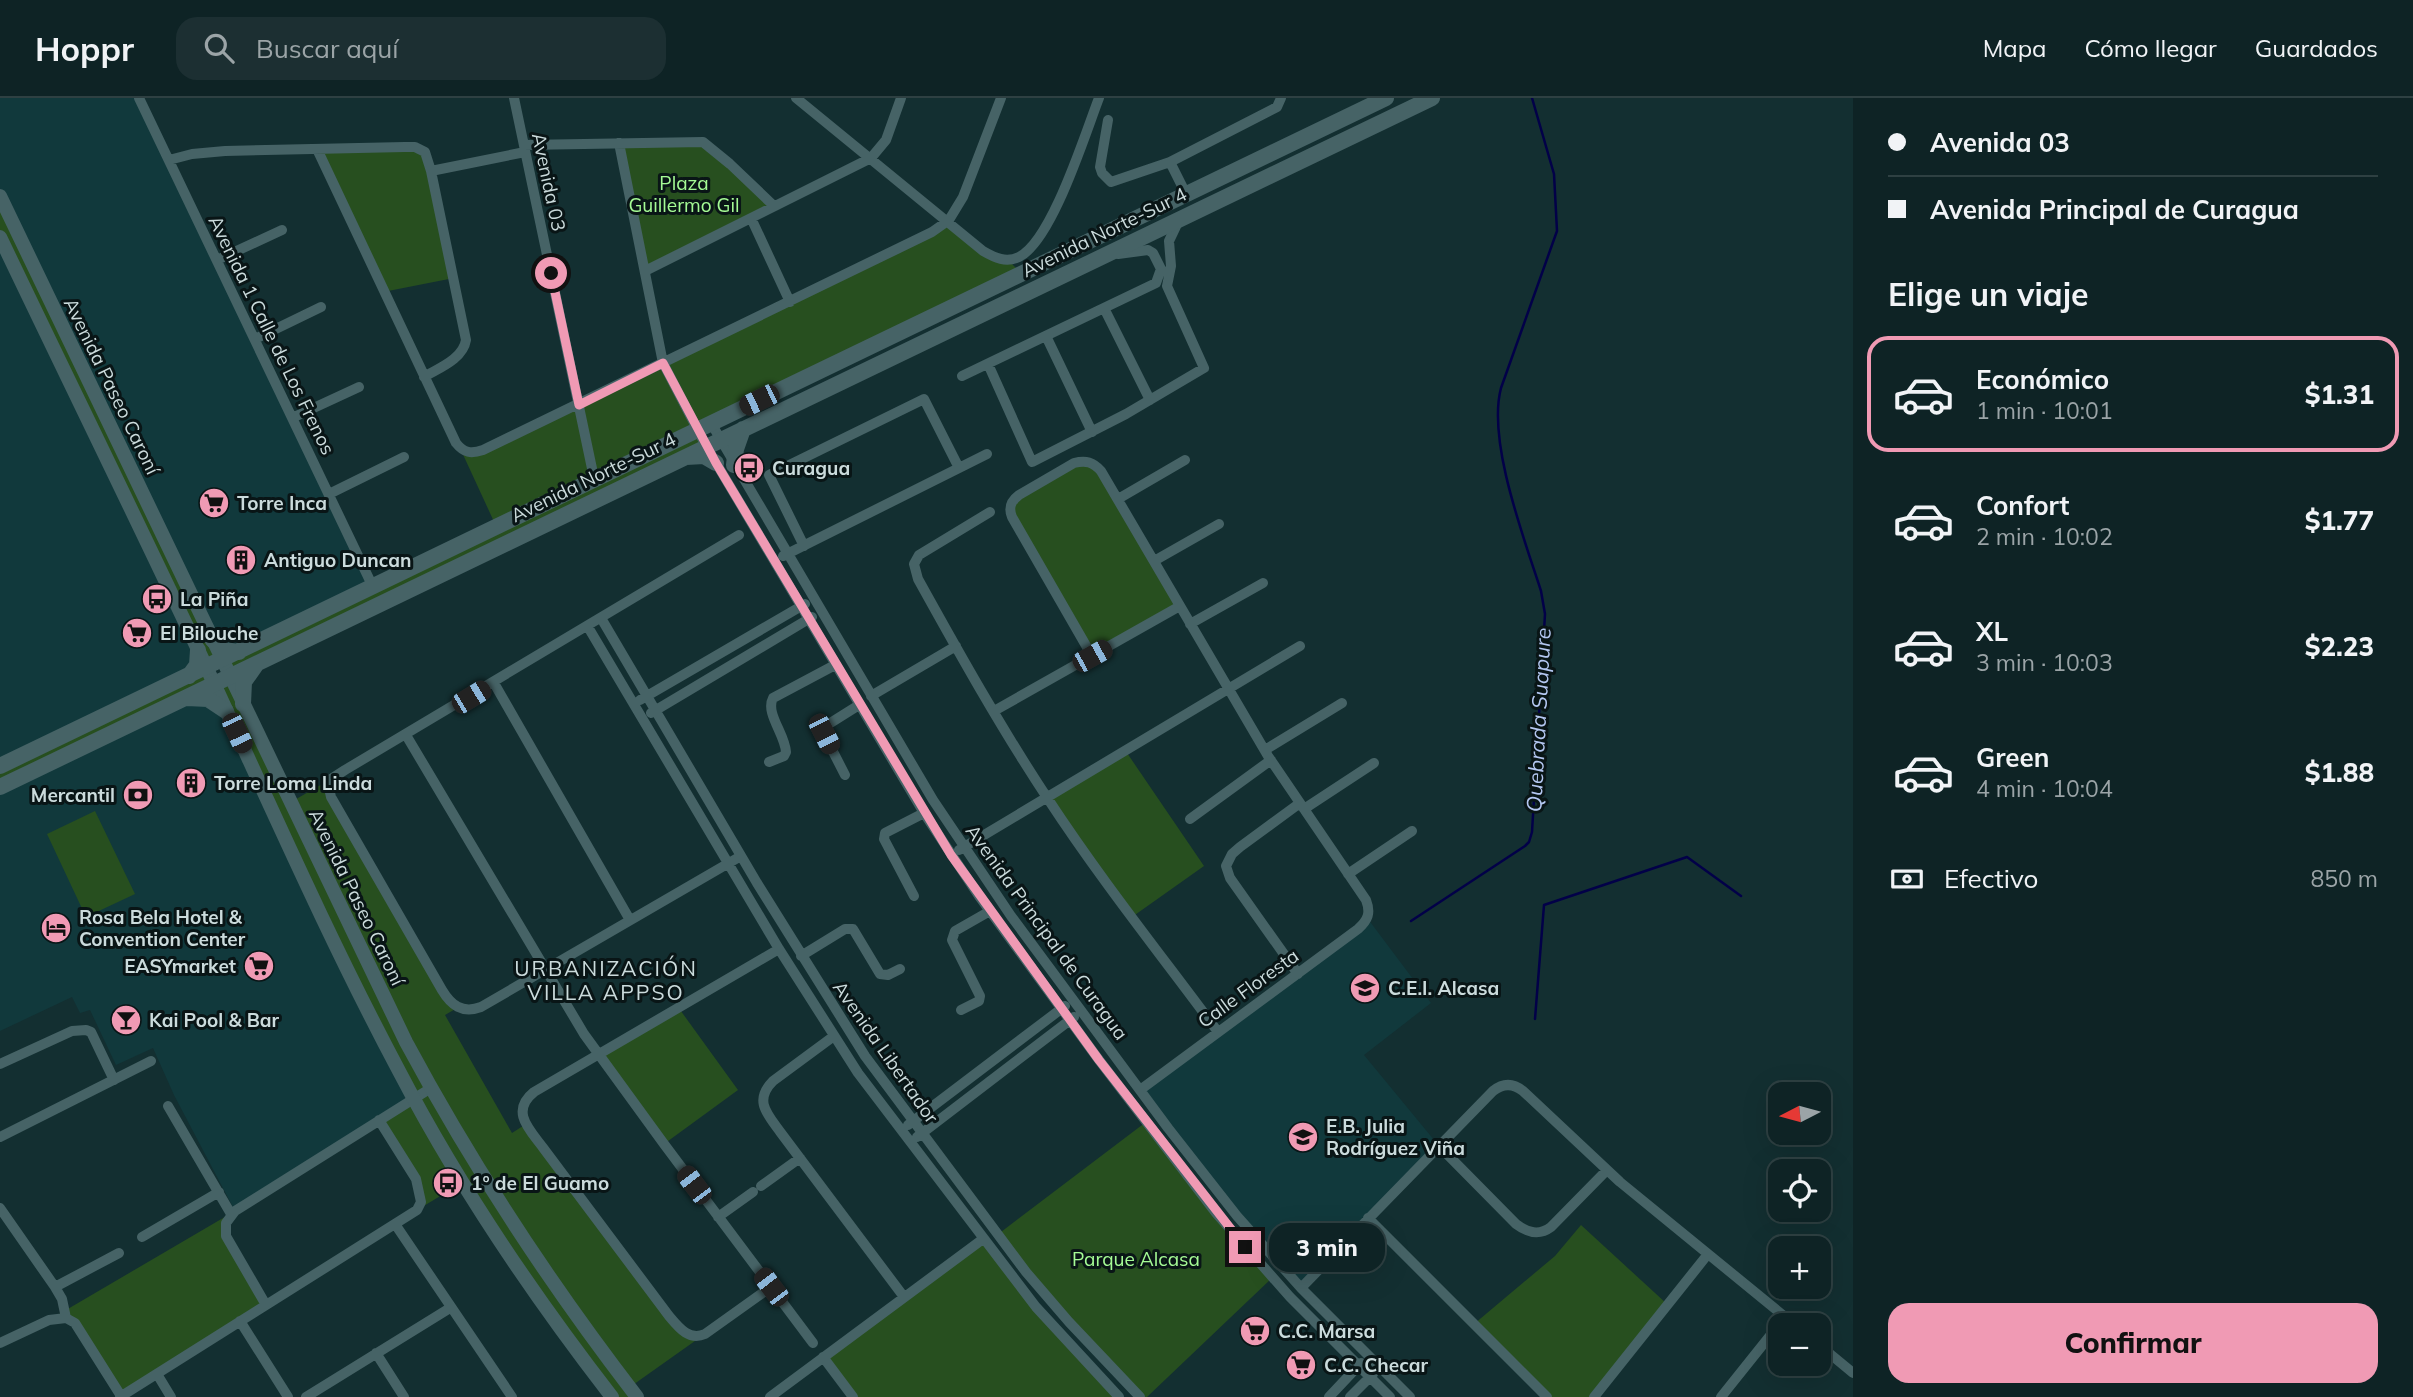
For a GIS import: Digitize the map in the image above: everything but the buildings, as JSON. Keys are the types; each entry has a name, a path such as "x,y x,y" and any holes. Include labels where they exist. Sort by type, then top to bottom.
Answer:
{"main road":[{"name":"Avenida Norte-Sur 4","path":"0,766 1387,98"},
{"name":"Avenida Norte-Sur 4","path":"0,787 1432,98"},
{"path":"734,465 743,429"},
{"path":"683,457 704,456 716,463"},
{"path":"212,639 223,650 239,652"},
{"path":"189,676 197,665 198,650"},
{"path":"243,704 244,682 256,665"},
{"path":"185,699 208,699 226,710"}],"street":[{"name":"Avenida 1 Calle de Los Frenos","path":"139,98 373,587"},
{"name":"Avenida 03","path":"514,98 594,478"},
{"path":"796,98 992,256 1008,260 1021,273"},
{"path":"645,271 872,158 886,140 901,98"},
{"path":"317,149 456,443 470,453 483,450 579,405 932,232 948,220 963,197 1001,98"},
{"path":"1008,260 1027,252 1048,224 1099,98"},
{"path":"1108,120 1100,167 1111,182 1170,162 1277,107 1281,98"},
{"path":"431,171 524,148 703,142 775,206"},
{"path":"619,143 663,363 713,443"},
{"path":"169,160 201,153 317,149 415,147 425,152 466,340 458,355 424,377"},
{"path":"1170,162 1186,194"},
{"name":"Avenida Paseo Caroní","path":"0,196 379,988 431,1088 481,1174 525,1242 557,1290 637,1397"},
{"path":"751,218 790,302"},
{"path":"988,364 1032,462 1092,432 1204,368 1167,289 1168,241 1181,218"},
{"path":"217,260 282,230"},
{"name":"Avenida Paseo Caroní","path":"0,237 198,650 354,985 414,1098 491,1228 612,1397"},
{"path":"1100,257 1149,250 1168,241"},
{"path":"1149,250 1166,267"},
{"path":"962,376 1153,285 1166,267"},
{"path":"255,339 321,307"},
{"path":"1104,309 1150,400"},
{"path":"1046,336 1092,432"},
{"path":"292,418 359,387"},
{"path":"804,546 769,475 924,399 959,468"},
{"name":"Avenida Principal de Curagua","path":"713,443 716,463 835,665 924,813 990,911 1171,1156 1245,1247 1290,1297 1390,1397"},
{"name":"Avenida Principal de Curagua","path":"713,443 734,465 964,848 1073,1000 1237,1216 1301,1288 1410,1397"},
{"path":"774,561 987,454"},
{"path":"329,494 404,457"},
{"path":"1118,499 1185,460"},
{"path":"1092,656 1012,517 1010,505 1019,495 1074,463 1083,461 1098,467 1268,755 1348,874 1412,831"},
{"path":"990,512 924,551 914,564 918,579 1046,797 1218,1032"},
{"path":"1154,561 1219,524"},
{"path":"739,535 335,776 330,783 330,792 442,990 457,1008 475,1009 741,856"},
{"path":"1190,624 1263,583"},
{"path":"635,704 813,600"},
{"path":"994,711 1180,606"},
{"path":"643,718 821,611"},
{"name":"Avenida Libertador","path":"601,618 851,1037 921,1134 1041,1290 1137,1396"},
{"name":"Avenida Libertador","path":"588,627 834,1037 900,1131 1035,1307 1119,1397"},
{"path":"872,696 956,646"},
{"path":"951,855 1300,646"},
{"path":"769,762 784,757 786,752 781,732 771,712 770,703 773,698 835,665"},
{"path":"494,683 630,920"},
{"path":"1189,819 1268,755 1342,703"},
{"path":"845,775 824,734 824,727 859,705"},
{"path":"406,734 598,1054 813,1343"},
{"path":"1298,974 1230,878 1226,866 1235,850 1374,763"},
{"path":"914,895 884,839 886,833 924,813"},
{"name":"Calle Floresta","path":"1140,1090 1365,923 1369,910 1366,900 1348,874"},
{"path":"961,1010 979,1001 980,996 952,940 955,931 990,911"},
{"path":"801,956 845,929 853,929 880,974 888,975 900,969"},
{"path":"771,1287 705,1334 698,1337 690,1335 669,1316 544,1149 524,1119 522,1110 524,1101 534,1092 779,949"},
{"path":"900,1131 1073,1000"},
{"path":"909,1142 1082,1012"},
{"path":"0,1064 72,1031 86,1030 91,1032 114,1080"},
{"path":"834,1037 773,1081 763,1094 764,1105 768,1115 904,1297"},
{"path":"0,1137 151,1061"},
{"path":"1301,1288 1493,1091 1500,1086 1510,1085 1523,1091 1607,1170 1780,1313"},
{"path":"266,1305 226,1236 226,1223 231,1214 431,1088"},
{"path":"168,1106 231,1214"},
{"path":"0,1343 49,1320 66,1318 75,1323 121,1397 417,1210 421,1196 410,1168 379,1120"},
{"path":"1439,1146 1516,1224 1532,1233 1542,1233 1551,1227 1607,1170"},
{"path":"718,1217 800,1158"},
{"path":"142,1237 219,1192"},
{"path":"0,1208 55,1287 62,1299 66,1318"},
{"path":"1368,1219 1547,1397"},
{"path":"395,1224 512,1397"},
{"path":"770,1397 982,1239"},
{"path":"55,1287 119,1253"},
{"path":"1594,1397 1708,1254"},
{"path":"306,1397 450,1308"},
{"path":"240,1321 288,1397"},
{"path":"1723,1396 1768,1346"},
{"path":"376,1353 404,1397"},
{"path":"1831,1355 1853,1373"},
{"path":"1329,1397 1368,1356"},
{"path":"823,1357 853,1397"},
{"path":"1350,1397 1380,1367"},
{"path":"157,1374 171,1397"}],"shaded area":[{"path":"0,98 139,98 373,587 222,660 0,196"},
{"path":"0,237 206,668 0,766"},
{"path":"214,685 414,1098 235,1211 174,1095 153,1048 116,1065 90,1010 80,1013 72,997 0,1031 0,787"},
{"name":"E.B. Julia Rodríguez Viña","path":"1368,919 1431,1003 1364,1055 1439,1146 1301,1288 1140,1090"}],"green space":[{"name":"Plaza Guillermo Gil","path":"698,141 774,206 645,271 619,143"},
{"path":"317,149 421,149 454,278 383,292"},
{"path":"0,196 222,660 496,526 460,448 470,453 949,220 983,251 1008,260 1021,273 698,430 706,446 230,678 291,802 331,779 329,788 457,1008 445,1015 512,1133 526,1124 677,1325 702,1336 630,1387 637,1397 612,1397 462,1183 417,1210 421,1196 379,1120 413,1099 214,685 0,787 0,766 206,667 0,237","holes":["222,660 229,678 214,684 206,668"]},
{"path":"1074,463 1094,464 1180,606 1092,656 1012,517 1011,502"},
{"path":"1125,750 1204,866 1132,917 1046,797"},
{"path":"95,811 135,894 86,917 47,834"},
{"path":"678,1007 738,1090 664,1144 598,1054"},
{"name":"Parque Alcasa","path":"1146,1122 1272,1278 1147,1397 1140,1397 997,1235"},
{"path":"235,1211 225,1227 266,1305 121,1396 75,1323 49,1320"},
{"path":"1581,1225 1667,1304 1594,1397 1547,1397 1474,1324 1555,1256"},
{"path":"983,1239 1119,1397 853,1397 823,1357"}],"waterway":[{"name":"Quebrada Suapure","path":"1411,921 1525,846 1532,832 1545,614 1541,591 1509,490 1499,435 1498,410 1501,388 1557,231 1554,174 1532,98"},
{"path":"1535,1019 1544,905 1687,857 1741,896"}],"place":[{"name":"Curagua","path":"749,468"},
{"name":"Torre Inca","path":"214,503"},
{"name":"Antiguo Duncan","path":"241,560"},
{"name":"La Piña","path":"157,599"},
{"name":"El Bilouche","path":"137,633"},
{"name":"Torre Loma Linda","path":"191,783"},
{"name":"Mercantil","path":"138,795"},
{"name":"Rosa Bela Hotel & Convention Center","path":"56,928"},
{"name":"EASYmarket","path":"259,966"},
{"name":"C.E.I. Alcasa","path":"1365,988"},
{"name":"Kai Pool & Bar","path":"126,1020"},
{"name":"E.B. Julia Rodríguez Viña","path":"1303,1137"},
{"name":"1° de El Guamo","path":"448,1183"},
{"name":"C.C. Marsa","path":"1255,1331"},
{"name":"C.C. Checar","path":"1301,1365"}],"district":[{"name":"URBANIZACIÓN VILLA APPSO","path":"606,981"}],"route":[{"path":"551,273 579,405 663,363 716,463 951,855 1099,1060 1245,1247"}]}
